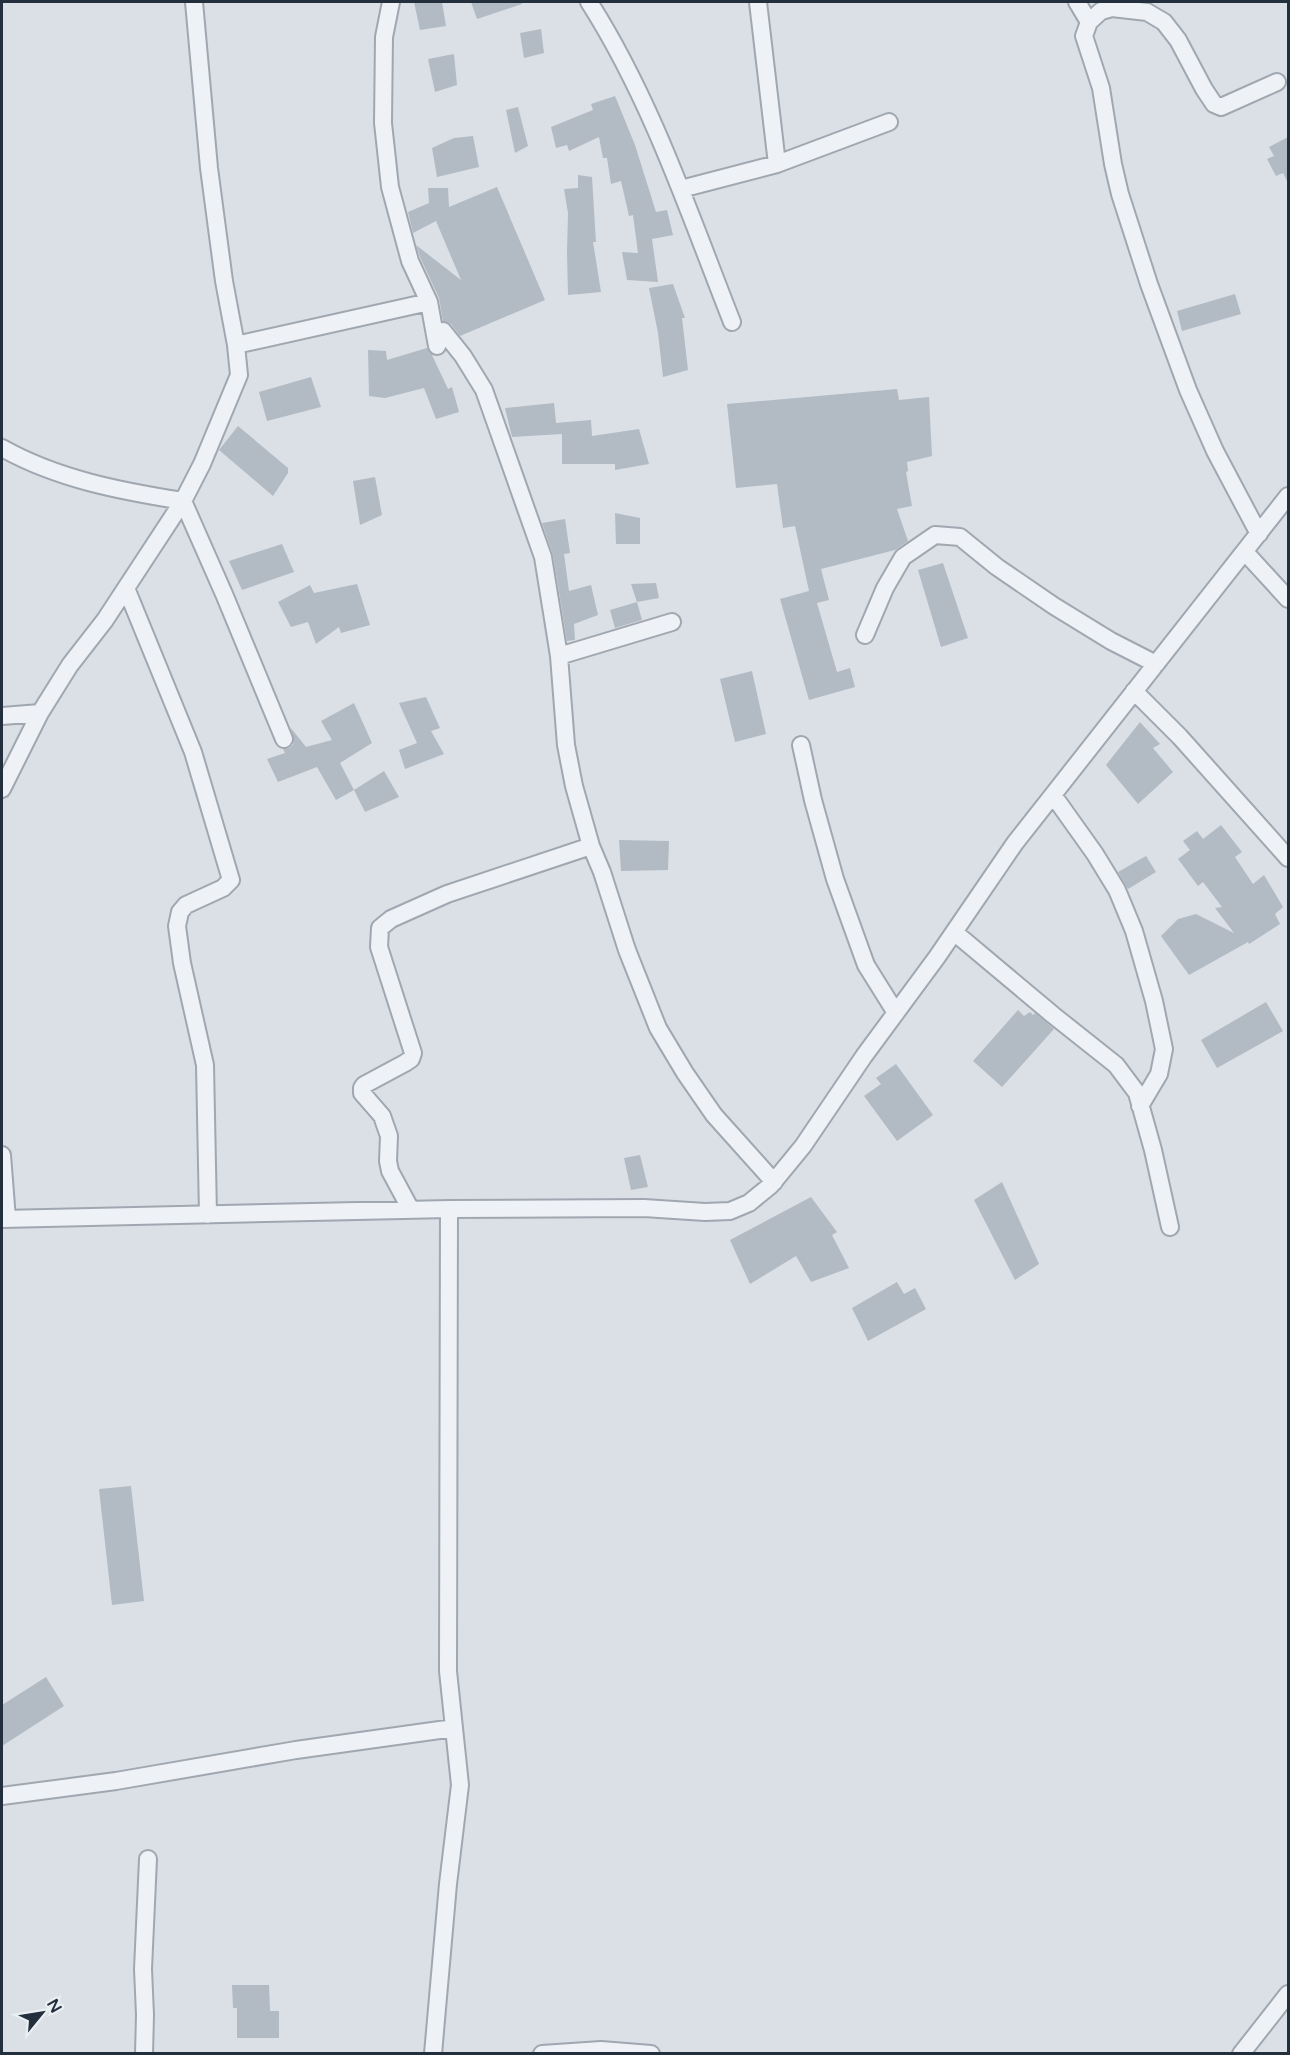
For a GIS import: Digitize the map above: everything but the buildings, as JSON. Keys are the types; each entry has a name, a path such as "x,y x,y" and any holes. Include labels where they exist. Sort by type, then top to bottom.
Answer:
{"street":[{"path":"2,789 40,713 70,665 105,620 183,501 202,464 239,375 209,168 194,2"},
{"path":"391,2 384,37 383,123 390,187 410,261 429,302 436,346 443,331 463,356 484,390 543,557 559,656 566,745 574,786 591,846 602,872 627,950 658,1028 714,1115 774,1182"},
{"path":"589,2 642,98 681,189 732,322"},
{"path":"758,2 777,164"},
{"path":"1077,2 1089,22"},
{"path":"1259,534 1215,451 1188,390 1149,284 1120,194 1101,88 1084,36 1089,22 1101,11 1112,8 1147,12 1164,22 1178,40 1204,90 1214,104 1221,107 1277,82"},
{"path":"681,189 777,164 889,122"},
{"path":"236,345 429,302"},
{"path":"2,448 24,460 71,477 130,492 183,501"},
{"path":"2,1155 4,1219 448,1209 644,1208 705,1212 730,1211 749,1203 774,1182 803,1146 1015,843 1288,496"},
{"path":"183,501 284,740"},
{"path":"865,635 885,588 903,557 935,535 960,537 997,567 1054,606 1111,641 1156,664"},
{"path":"1245,552 1288,599"},
{"path":"126,588 193,752 231,880 223,888 186,905 180,912 177,926 182,963 206,1065 208,1215"},
{"path":"559,656 672,622"},
{"path":"1134,691 1180,737 1288,858"},
{"path":"2,716 40,713"},
{"path":"801,745 813,800 835,879 867,965 896,1013"},
{"path":"1053,795 1095,854 1117,890 1134,932 1154,1001 1164,1049 1158,1074 1140,1106"},
{"path":"411,1210 390,1171 389,1136 382,1116 362,1093 364,1084 405,1063 411,1059 413,1053 379,947 380,928 391,919 447,894 591,846"},
{"path":"954,932 1116,1065 1137,1094 1153,1150 1170,1227"},
{"path":"433,2054 448,1884 460,1785 448,1660 448,1209"},
{"path":"2,1796 116,1781 296,1750 454,1728"},
{"path":"144,2054 143,1969 148,1859"},
{"path":"1240,2054 1288,1994"},
{"path":"542,2054 601,2050 651,2054"}]}
